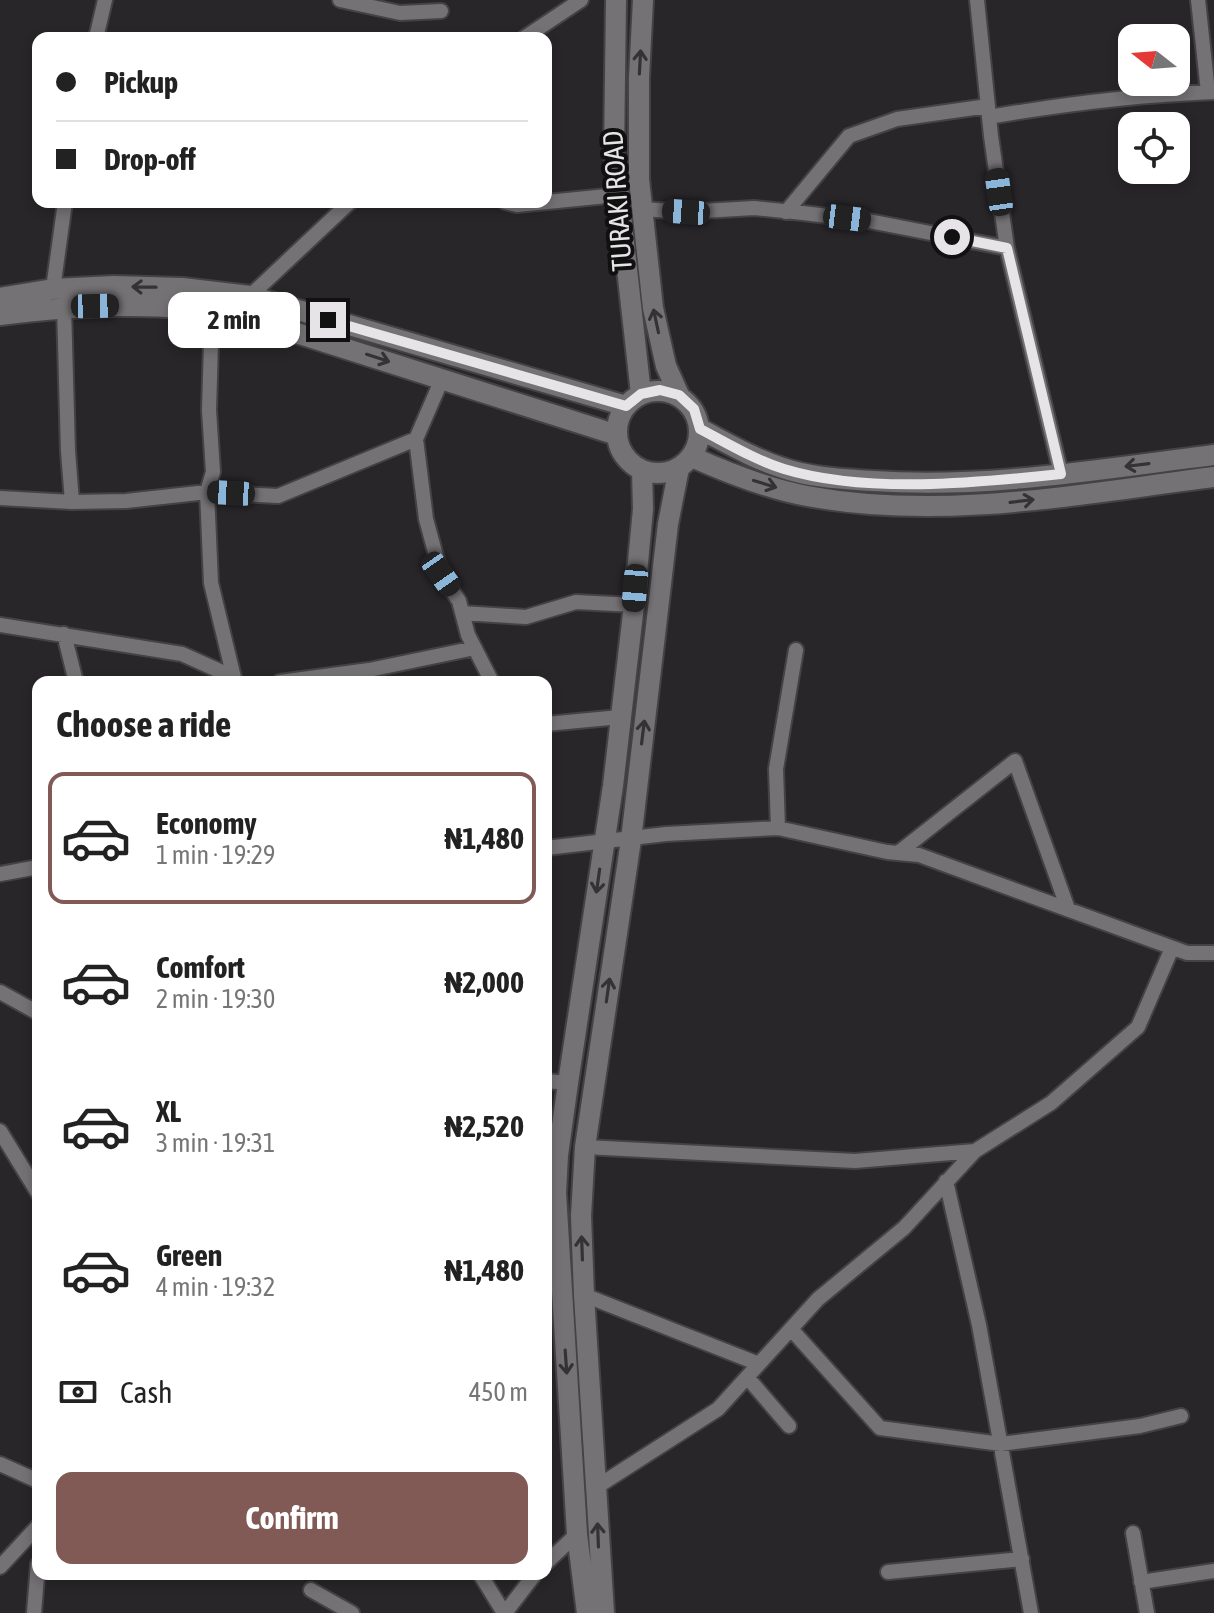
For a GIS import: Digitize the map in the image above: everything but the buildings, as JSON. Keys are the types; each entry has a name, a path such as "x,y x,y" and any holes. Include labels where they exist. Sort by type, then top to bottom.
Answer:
{"main road":[{"path":"616,0 613,126 634,400"},
{"name":"TURAKI ROAD","path":"643,0 639,179 653,308 666,366 679,395"},
{"path":"0,298 53,289 114,286 182,288 250,296 634,400"},
{"path":"0,315 64,307 126,305 212,310 268,322 617,435"},
{"path":"604,1613 584,1295 581,1216 585,1147 631,840 668,524 686,463 700,429 694,409 679,395 660,390 634,400 619,420 617,435 625,456 642,470 661,474 686,463 805,496 865,504 926,508 999,504 1214,477"},
{"path":"700,429 783,468 827,478 901,483 978,483 1214,455"},
{"path":"587,1613 577,1534 552,1156 568,1083 613,786 643,509 642,470"}],"street":[{"path":"97,32 105,0"},
{"path":"340,0 400,13 441,11"},
{"path":"533,32 581,0"},
{"path":"977,0 1007,248 1061,474"},
{"path":"786,212 849,136 897,119 1211,92 1198,0"},
{"path":"552,202 617,195"},
{"path":"53,289 64,208"},
{"path":"250,296 344,208"},
{"path":"642,209 686,212 754,208 869,221 1007,248"},
{"path":"64,307 72,502"},
{"path":"212,310 209,410 213,472 207,492 211,583 233,676"},
{"path":"442,379 416,439 426,519 441,574 459,601 475,648 489,676"},
{"path":"0,498 72,502 126,501 207,492 278,496 416,439"},
{"path":"462,613 526,617 576,602 634,605"},
{"path":"0,625 182,654 226,676"},
{"path":"64,634 74,676"},
{"path":"324,676 475,648"},
{"path":"778,828 776,769 796,650"},
{"path":"552,723 620,717"},
{"path":"898,853 1015,761 1068,909"},
{"path":"552,847 666,834 778,828 919,855 1187,953 1214,953"},
{"path":"0,874 32,868"},
{"path":"595,1488 718,1409 818,1299 904,1228 975,1151 1051,1103 1138,1027 1172,948"},
{"path":"0,992 32,1010"},
{"path":"552,1082 568,1083"},
{"path":"0,1131 32,1183"},
{"path":"585,1147 855,1161 975,1151"},
{"path":"946,1181 979,1325 1031,1613"},
{"path":"584,1295 759,1364"},
{"path":"791,1329 880,1428 1001,1444 1140,1426 1181,1416"},
{"path":"747,1377 789,1426"},
{"path":"0,1464 32,1478"},
{"path":"0,1567 32,1532"},
{"path":"1133,1533 1147,1613"},
{"path":"552,1557 577,1534"},
{"path":"888,1572 1022,1559"},
{"path":"1141,1582 1214,1571"},
{"path":"34,1613 37,1580"},
{"path":"484,1580 504,1613 530,1580"},
{"path":"311,1590 352,1613"}],"route":[{"path":"328,320 626,406 641,394 660,390 679,395 694,409 700,429 783,468 827,478 901,483 978,483 1061,474 1007,248 952,237"}]}
